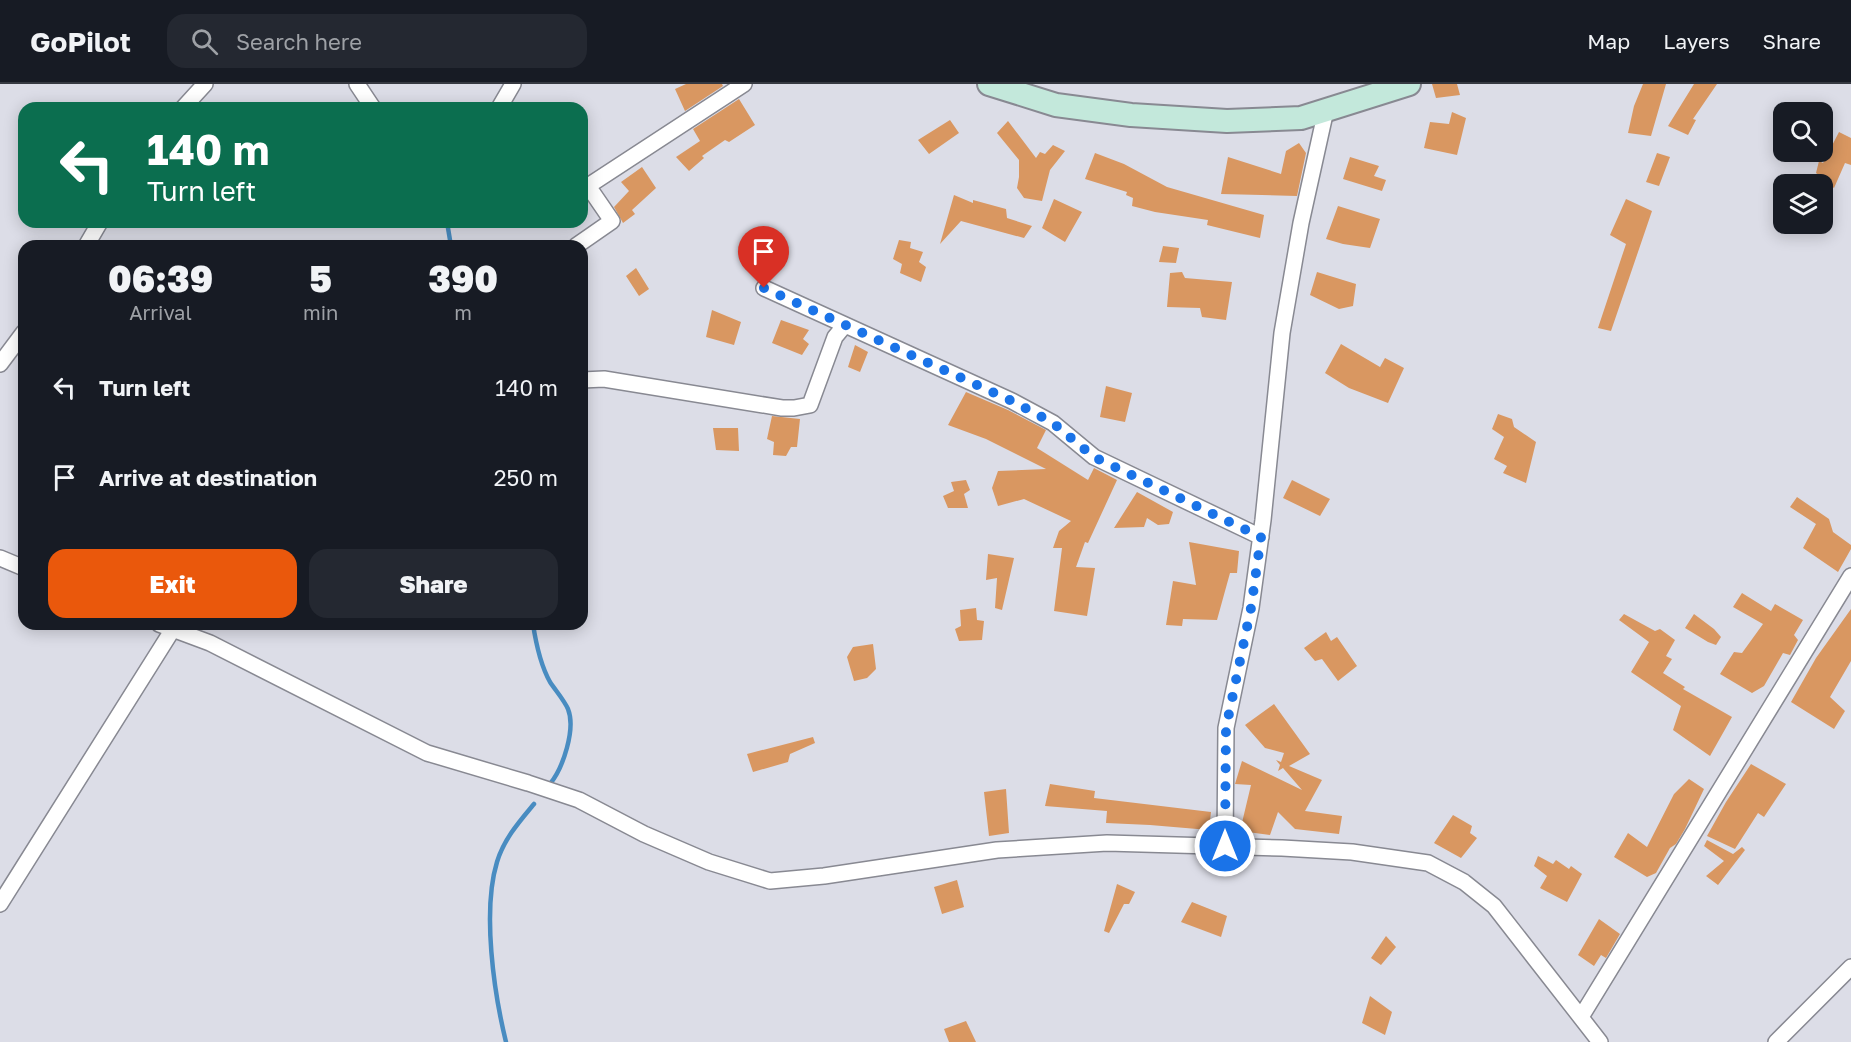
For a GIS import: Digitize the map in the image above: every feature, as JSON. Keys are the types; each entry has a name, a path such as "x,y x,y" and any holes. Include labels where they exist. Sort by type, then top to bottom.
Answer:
{"main road":[{"path":"989,84 1056,105 1131,115 1227,121 1301,118 1409,84"}],"street":[{"path":"188,102 205,84"},
{"path":"357,84 369,102"},
{"path":"502,102 513,84"},
{"path":"585,240 612,221 588,186 744,84"},
{"path":"1225,846 1226,728 1251,608 1261,537 1282,333 1301,224 1326,110"},
{"path":"764,288 1012,401 1053,423 1094,457 1261,537"},
{"path":"588,380 611,380 782,408 802,407 810,405 835,337 845,325"},
{"path":"0,364 18,340"},
{"path":"0,558 18,566"},
{"path":"1581,1017 1851,576"},
{"path":"0,904 164,630"},
{"path":"174,630 220,648 427,753 579,800 644,834 709,862 770,881 824,876 998,850 1107,843 1352,852 1428,863 1464,882 1494,906 1600,1042"},
{"path":"1776,1042 1851,967"}],"building":[{"path":"686,84 722,84 723,86 685,111 675,89"},
{"path":"1432,84 1457,84 1460,95 1436,98"},
{"path":"1643,84 1666,84 1651,136 1628,133 1634,106"},
{"path":"1694,84 1717,84 1693,119 1696,120 1688,135 1668,126"},
{"path":"739,99 755,125 729,142 725,140 702,156 704,158 689,171 676,157 700,141 693,129"},
{"path":"1452,112 1466,118 1457,155 1424,148 1430,122 1449,124"},
{"path":"950,120 959,133 929,154 918,140"},
{"path":"1008,121 1036,158 1040,152 1045,154 1053,145 1065,151 1050,170 1042,201 1024,198 1017,188 1019,160 997,133"},
{"path":"1839,132 1851,138 1851,165 1845,163 1834,188 1833,174 1816,173 1819,162 1833,162 1833,144"},
{"path":"1299,143 1306,153 1297,196 1221,194 1228,157 1281,174 1286,151"},
{"path":"1095,153 1124,164 1167,187 1264,215 1260,238 1207,225 1208,220 1132,206 1133,198 1126,195 1127,192 1085,179"},
{"path":"1657,153 1670,157 1659,186 1646,182"},
{"path":"1350,157 1379,166 1374,176 1386,180 1382,191 1343,179"},
{"path":"642,167 656,188 632,210 635,214 623,223 614,207 629,191 621,182"},
{"path":"954,195 973,203 973,200 1006,209 1007,218 1032,226 1024,238 961,221 940,244"},
{"path":"1054,199 1082,212 1065,242 1042,228"},
{"path":"1626,199 1652,211 1611,331 1598,328 1626,244 1610,235"},
{"path":"1338,206 1380,219 1370,248 1326,239"},
{"path":"899,240 911,242 910,248 923,252 919,262 926,267 921,282 900,273 902,264 893,259"},
{"path":"1163,246 1179,248 1176,263 1159,262"},
{"path":"636,268 649,289 639,296 626,276"},
{"path":"1182,272 1185,278 1232,282 1226,320 1202,317 1200,308 1167,307 1170,273"},
{"path":"1317,272 1356,284 1353,306 1339,309 1310,295"},
{"path":"712,310 741,322 734,345 706,337"},
{"path":"781,320 809,330 803,339 809,344 802,355 772,343"},
{"path":"1341,344 1380,367 1385,358 1404,368 1388,403 1349,388 1325,373"},
{"path":"855,345 868,352 860,372 848,367"},
{"path":"1106,386 1132,393 1125,422 1100,417"},
{"path":"966,392 1046,430 1037,448 1088,480 1094,468 1117,480 1088,543 1085,542 1076,567 1095,568 1087,616 1054,611 1062,548 1053,548 1059,531 1071,521 1024,499 998,506 992,488 998,471 1046,469 986,439 948,425"},
{"path":"1498,414 1512,419 1514,427 1536,442 1526,483 1503,473 1507,466 1494,459 1504,437 1492,429"},
{"path":"772,416 800,419 797,447 791,447 786,456 773,455 774,442 767,439"},
{"path":"713,428 738,428 739,451 716,450"},
{"path":"966,480 970,490 964,494 968,508 948,508 943,496 954,491 951,482"},
{"path":"1292,480 1330,499 1320,516 1283,498"},
{"path":"1137,492 1173,512 1169,524 1158,525 1147,518 1144,527 1114,528"},
{"path":"1797,497 1829,519 1833,532 1851,545 1838,572 1803,548 1816,524 1790,507"},
{"path":"1189,542 1239,551 1237,573 1230,573 1217,620 1183,619 1182,626 1166,625 1173,581 1196,585"},
{"path":"988,554 1014,558 1002,610 995,608 997,578 986,580"},
{"path":"1742,593 1771,611 1775,604 1803,620 1794,635 1798,640 1790,655 1783,653 1764,686 1752,693 1720,674 1734,652 1742,653 1763,624 1733,607"},
{"path":"976,608 977,620 984,621 982,640 959,641 955,629 961,626 960,610"},
{"path":"1851,609 1851,661 1830,697 1845,711 1834,729 1791,702 1816,658"},
{"path":"1624,614 1655,631 1660,629 1675,640 1666,656 1672,659 1663,673 1685,687 1683,689 1732,717 1710,756 1673,730 1681,706 1631,672 1649,642 1619,620"},
{"path":"1694,614 1721,637 1716,645 1685,628"},
{"path":"1326,632 1331,641 1337,637 1357,666 1338,681 1322,659 1315,661 1304,648"},
{"path":"873,644 876,669 867,678 854,681 847,657 853,647"},
{"path":"1274,704 1310,754 1289,766 1322,780 1305,811 1342,816 1339,834 1295,829 1278,812 1270,835 1240,831 1251,785 1235,784 1242,761 1302,790 1283,768 1278,771 1280,765 1276,760 1281,762 1284,753 1265,748 1245,725"},
{"path":"813,737 815,743 790,754 788,762 753,772 747,754"},
{"path":"1751,764 1786,784 1764,817 1758,813 1735,849 1707,836"},
{"path":"1689,779 1704,789 1685,829 1676,844 1670,848 1656,873 1647,877 1614,857 1628,833 1647,847 1674,794"},
{"path":"1050,784 1095,791 1094,798 1211,812 1209,830 1106,823 1107,811 1045,806"},
{"path":"1006,789 1009,833 989,836 984,792"},
{"path":"1453,815 1472,826 1470,833 1477,838 1461,858 1434,843"},
{"path":"1707,840 1733,854 1742,847 1745,850 1718,885 1706,876 1724,861 1704,846"},
{"path":"1538,856 1553,864 1556,860 1569,869 1571,866 1582,874 1567,902 1540,888 1547,876 1534,866"},
{"path":"957,880 964,907 942,914 934,887"},
{"path":"1117,884 1135,892 1129,904 1124,904 1109,933 1104,931"},
{"path":"1192,902 1227,916 1221,937 1181,922"},
{"path":"1599,919 1620,934 1606,958 1601,955 1594,966 1578,955"},
{"path":"1386,936 1396,947 1381,965 1371,958"},
{"path":"1370,996 1392,1012 1385,1035 1362,1023"},
{"path":"966,1021 976,1042 949,1042 944,1029"}],"waterway":[{"path":"448,228 450,240"},
{"path":"534,630 544,668 550,682 568,709 570,717 569,737 564,759 550,784"},
{"path":"506,1042 497,1000 491,952 490,904 497,862 504,846 512,831 534,804"}],"route":[{"path":"764,288 1012,401 1053,423 1094,457 1261,537 1251,608 1226,728 1225,846"}]}
